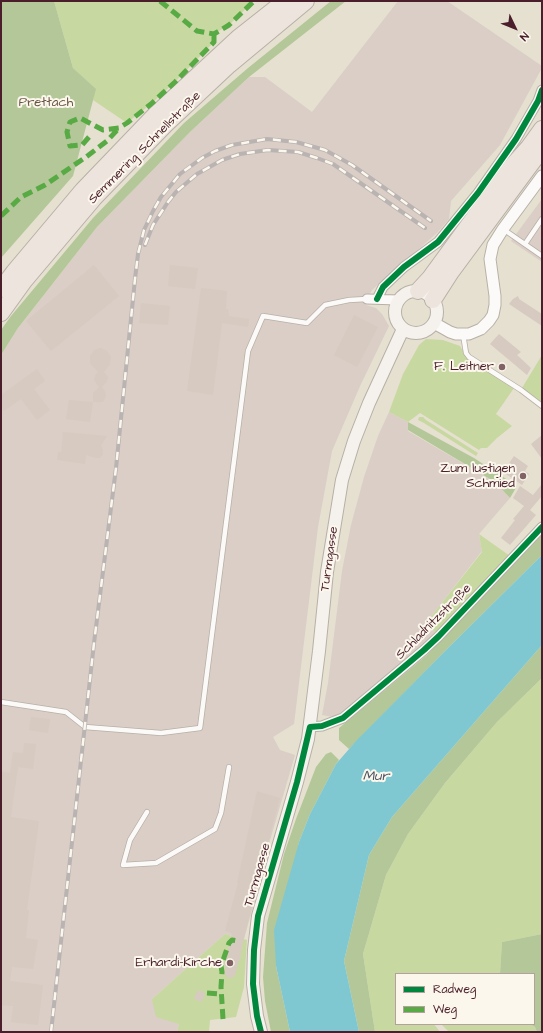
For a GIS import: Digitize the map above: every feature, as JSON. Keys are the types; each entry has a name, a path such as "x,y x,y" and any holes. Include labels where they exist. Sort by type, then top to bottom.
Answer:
{"highway":[{"name":"Semmering Schnellstraße","path":"1,289 83,190 156,114 238,38 284,1"},
{"name":"Semmering Schnellstraße","path":"1,313 24,281 94,198 165,125 229,66 306,1"},
{"path":"418,291 430,278 512,166 542,117"},
{"path":"512,166 542,130"},
{"path":"433,300 451,272 542,149"}],"main road":[{"path":"411,291 418,291 427,294 433,300 436,307 436,316 434,323 428,329 419,333 410,332 403,329 398,323 395,316 395,308 398,300 404,294 411,291"},
{"name":"Turmgasse","path":"261,1032 257,1016 253,984 254,950 258,916 297,782 310,727 327,572 342,480 354,441 369,403 403,329"}],"street":[{"path":"378,299 383,288 404,267 438,242 478,193 516,139 538,101 542,90"},
{"path":"434,323 450,332 469,334 481,329 489,321 493,315 495,296 491,266 491,252 496,238 542,176"},
{"path":"367,299 398,300"},
{"name":"Schladnitzstraße","path":"310,727 322,726 343,718 424,650 542,527"}],"lane":[{"path":"525,244 542,219"},
{"path":"503,229 542,256"},
{"path":"1,702 66,712 85,728 161,733 200,728 248,351 263,316 307,323 325,305 350,300 367,299"},
{"path":"463,334 466,353 468,356 542,406"},
{"path":"147,812 130,840 122,865 156,863 215,829 221,813 229,767"}],"shaded area":[{"path":"398,1 447,1 542,66 542,68 500,145 451,201 449,219 437,233 372,290 367,299 366,305 376,308 382,314 389,326 361,384 332,451 318,527 294,724 273,737 280,750 295,755 254,895 256,896 244,939 225,934 152,999 179,1024 177,1032 1,1032 1,355 18,328 97,227 190,132 249,77 265,77 312,112"},
{"path":"542,199 542,262 511,241"},
{"path":"389,412 408,422 408,431 495,482 510,498 479,534 482,551 426,623 437,634 342,712 333,717 322,715 328,683 342,571 351,525 364,477 378,436"}],"green space":[{"name":"Prettach","path":"1,1 54,1 73,68 96,89 73,176 1,258"},
{"path":"54,1 254,1 229,25 214,34 214,42 175,82 127,123 93,100 95,89 73,68"},
{"path":"331,1 346,1 249,77 190,132 97,227 18,328 1,355 1,330 93,218 184,123 248,68"},
{"path":"426,339 443,340 460,346 468,359 514,388 496,414 512,426 487,448 481,448 479,450 420,413 408,422 389,412 403,374 419,345"},
{"path":"542,355 542,403 522,388"},
{"path":"419,417 423,417 478,453 476,456 418,420"},
{"path":"408,422 474,458 517,486 510,498 495,482 408,430"},
{"path":"479,534 510,556 437,634 426,623 482,552"},
{"path":"542,534 542,555 349,749 339,740 339,728 427,655 475,602"},
{"path":"542,645 542,678 497,722 445,783 408,834 386,875 363,954 375,1032 359,1032 344,961 369,855 392,817"},
{"path":"542,678 542,934 502,942 500,973 395,973 395,1025 435,1025 440,1032 375,1032 363,954 386,875 408,834 445,783 497,722"},
{"path":"331,752 339,760 310,814 299,842 276,966 290,1032 271,1032 265,1001 263,977 267,923 284,854 296,819 316,767 326,754"},
{"path":"225,934 247,940 244,987 236,1017 210,1020 209,1032 177,1032 179,1024 156,1017 152,999"},
{"path":"542,934 542,1032 537,1032 535,1027 532,1025 535,1025 535,973 500,973 502,942"},
{"path":"442,1025 532,1025 535,1027 537,1032 449,1032"}],"water":[{"name":"Mur","path":"542,555 542,645 392,817 369,855 344,961 359,1032 290,1032 276,966 274,930 299,842 310,814 336,764 356,741"}],"building":[{"path":"94,265 119,296 51,351 26,321"},
{"path":"170,265 198,268 195,289 168,286"},
{"path":"201,288 227,291 226,309 228,309 229,316 249,319 248,327 222,323 213,395 187,391"},
{"path":"518,296 519,299 542,314 542,326 509,304"},
{"path":"141,303 170,306 168,325 139,323"},
{"path":"354,315 378,327 357,367 334,355"},
{"path":"499,334 521,352 517,355 531,368 527,375 490,344"},
{"path":"101,348 107,351 111,357 110,364 104,372 108,377 107,381 102,387 106,396 103,402 93,402 93,393 99,387 94,380 98,372 90,363 90,356 94,350"},
{"path":"37,369 45,381 34,389 50,410 37,420 21,399 4,411 1,407 1,395"},
{"path":"69,400 93,402 90,422 66,419"},
{"path":"63,432 107,436 101,445 103,454 100,458 86,455 85,464 57,460 58,452 61,452"},
{"path":"542,435 542,459 531,444"},
{"path":"514,456 528,466 525,471 529,474 522,485 503,472"},
{"path":"542,484 542,496 530,510 536,515 510,545 501,538 515,520 513,519 524,506 513,498 520,486 533,495"},
{"path":"31,717 50,719 48,733 29,730"},
{"path":"24,743 36,744 33,769 18,767 11,817 39,821 27,910 29,910 26,938 38,940 33,969 12,967 10,981 43,985 38,1025 11,1022 13,1006 1,1005 1,772 10,773 13,752 23,753"},
{"path":"257,791 280,798 253,898 240,960 235,975 232,978 227,977 224,973 226,966 224,966 232,933 225,931 238,883"},
{"path":"198,990 205,993 202,1002 194,999"}],"railway":[{"path":"51,1032 94,643 116,468 135,279 138,254 144,230 161,197 180,174 202,158 215,151 232,145 267,139 296,142 325,150 352,165 431,221"},
{"path":"145,245 153,225 168,202 176,192 197,174 222,160 240,154 268,150 298,152 333,164 425,228"}],"marked path":[{"path":"160,1 197,31 214,34 229,25 254,1"},
{"path":"89,137 82,145 70,146 67,132 70,122 80,118 103,130 119,128 151,104 175,82 214,42 214,34"},
{"path":"1,216 21,197 45,185 86,157 107,141 119,128"},
{"path":"223,1019 221,966 229,943 232,940 238,941"},
{"path":"207,993 221,994"}],"cycle path":[{"path":"377,299 383,287 404,267 438,242 478,193 516,139 538,101 542,90"},
{"path":"261,1032 257,1016 253,984 254,950 258,916 297,782 310,727 322,726 343,718 424,650 542,527"}],"place":[{"name":"F. Leitner","path":"502,367"},
{"name":"Zum lustigen Schmied","path":"523,476"},
{"name":"Erhardi-Kirche","path":"230,963"}]}
